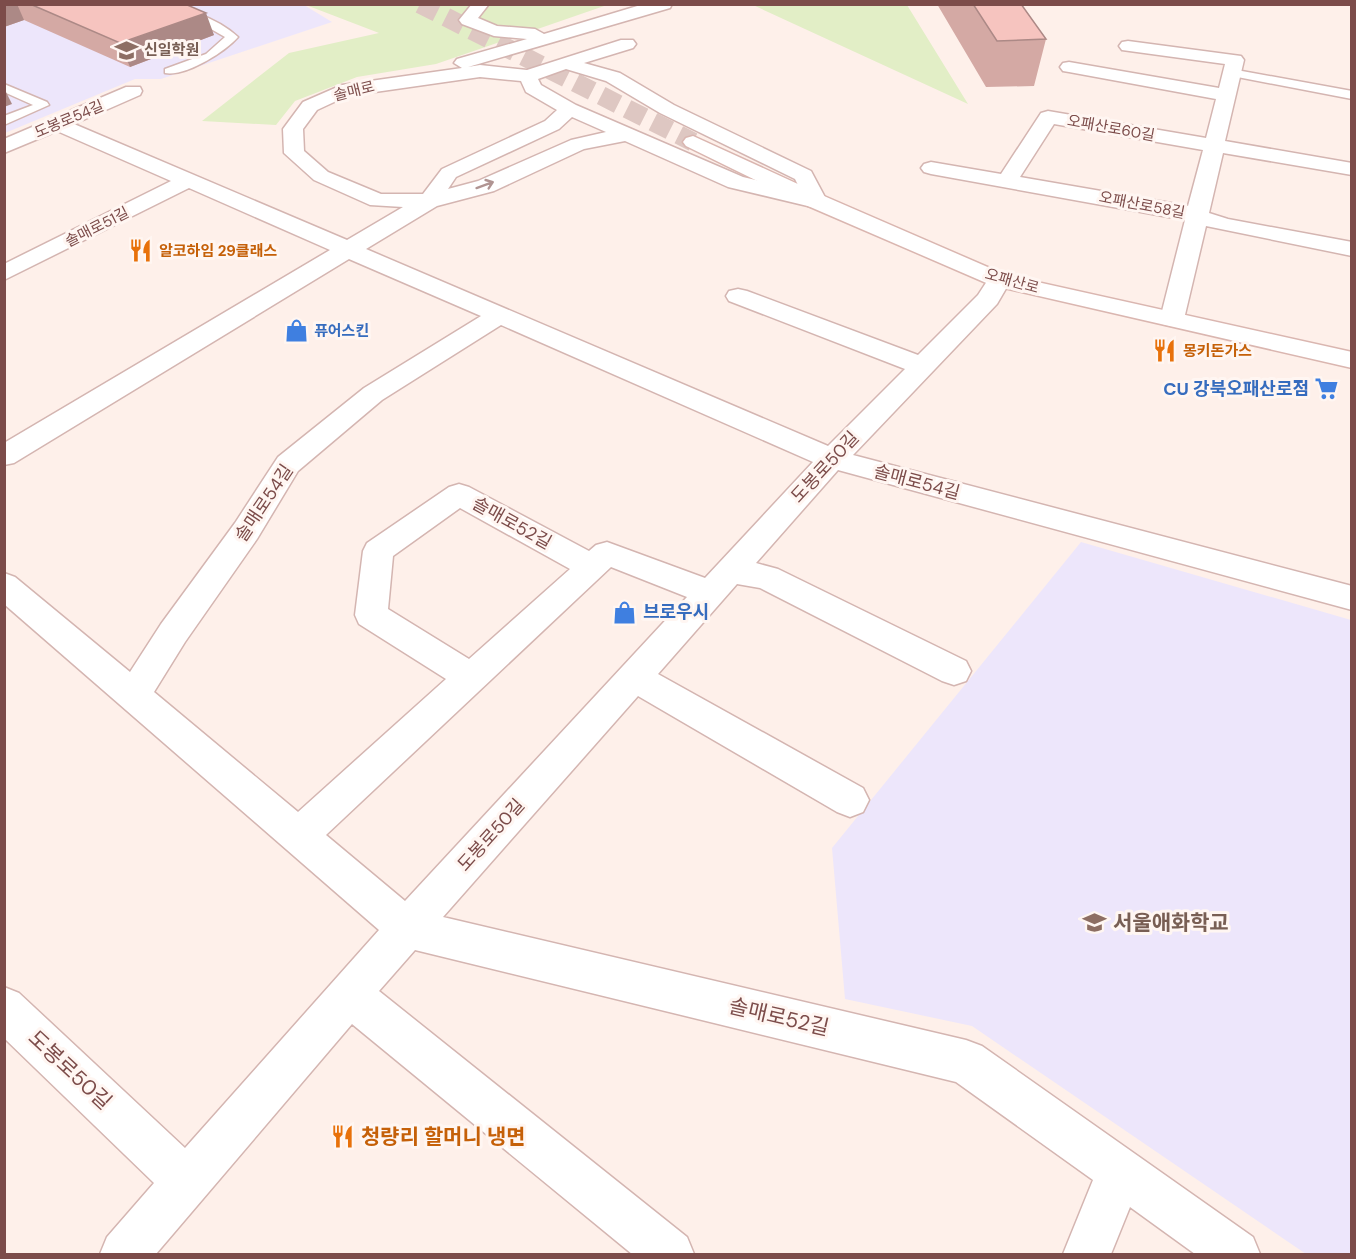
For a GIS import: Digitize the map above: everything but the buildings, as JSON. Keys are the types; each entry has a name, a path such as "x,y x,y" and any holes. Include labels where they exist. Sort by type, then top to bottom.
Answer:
{"street":[{"path":"481,4 468,20 494,31 557,37"},
{"path":"456,74 452,67 664,4"},
{"path":"627,44 528,76 533,88 569,108 736,182 816,201"},
{"path":"1128,46 1233,67 1172,319"},
{"path":"565,63 613,77 667,109 804,175 816,201"},
{"path":"1069,67 1226,95"},
{"name":"솔매로","path":"528,76 480,71 342,91 310,106 293,129 294,153 321,176 378,200 429,201 486,186 578,144 629,134"},
{"name":"도봉로54길","path":"4,147 133,91"},
{"name":"솔매로","path":"4,456 429,201 449,173 552,126 569,108"},
{"name":"오패산로60길","path":"1007,181 1048,117 1214,147"},
{"path":"58,123 348,250"},
{"name":"오패산로","path":"693,142 816,201 999,280 1352,360"},
{"path":"1214,147 1234,147 1352,169"},
{"name":"오패산로58길","path":"931,168 1177,210 1224,225 1352,249"},
{"name":"솔매로51길","path":"4,273 189,180"},
{"name":"솔매로54길","path":"348,250 831,459 1352,598"},
{"name":"도봉로50길","path":"124,1254 407,928 831,459 988,299 999,280"},
{"path":"738,296 922,366"},
{"name":"솔매로54길","path":"134,695 173,633 246,531 288,464 373,394 500,315"},
{"name":"솔매로52길","path":"471,677 371,615 378,551 459,494 591,566"},
{"path":"299,835 607,553 720,582 767,577 954,671"},
{"name":"솔매로52길","path":"4,585 407,928 966,1062 1236,1254"},
{"path":"634,677 850,800"},
{"path":"349,994 670,1254"},
{"name":"도봉로50길","path":"4,1008 187,1182"},
{"path":"1087,1254 1120,1172"}],"lane":[{"path":"156,4 208,23 232,37 210,56 169,71"},
{"path":"1233,67 1352,95"},
{"path":"4,87 43,105 4,122"}],"shaded area":[{"name":"신일학원","path":"5,5 304,5 332,22 161,79 135,79 5,133"},
{"name":"서울애화학교","path":"1081,542 1351,620 1351,1254 1306,1254 972,1026 845,999 832,848"}],"green space":[{"path":"306,5 607,5 436,64 357,77 295,101 276,125 202,121 289,53 379,33"},
{"path":"753,5 907,5 968,104"}],"tunnel":[{"path":"420,4 693,142"}],"place":[{"name":"신일학원","path":"126,50"},
{"name":"알코하임 29클래스","path":"141,251"},
{"name":"퓨어스킨","path":"296,331"},
{"name":"몽키돈가스","path":"1165,351"},
{"name":"CU 강북오패산로점","path":"1327,389"},
{"name":"브로우시","path":"625,612"},
{"name":"서울애화학교","path":"1095,923"},
{"name":"청량리 할머니 냉면","path":"343,1137"}]}
